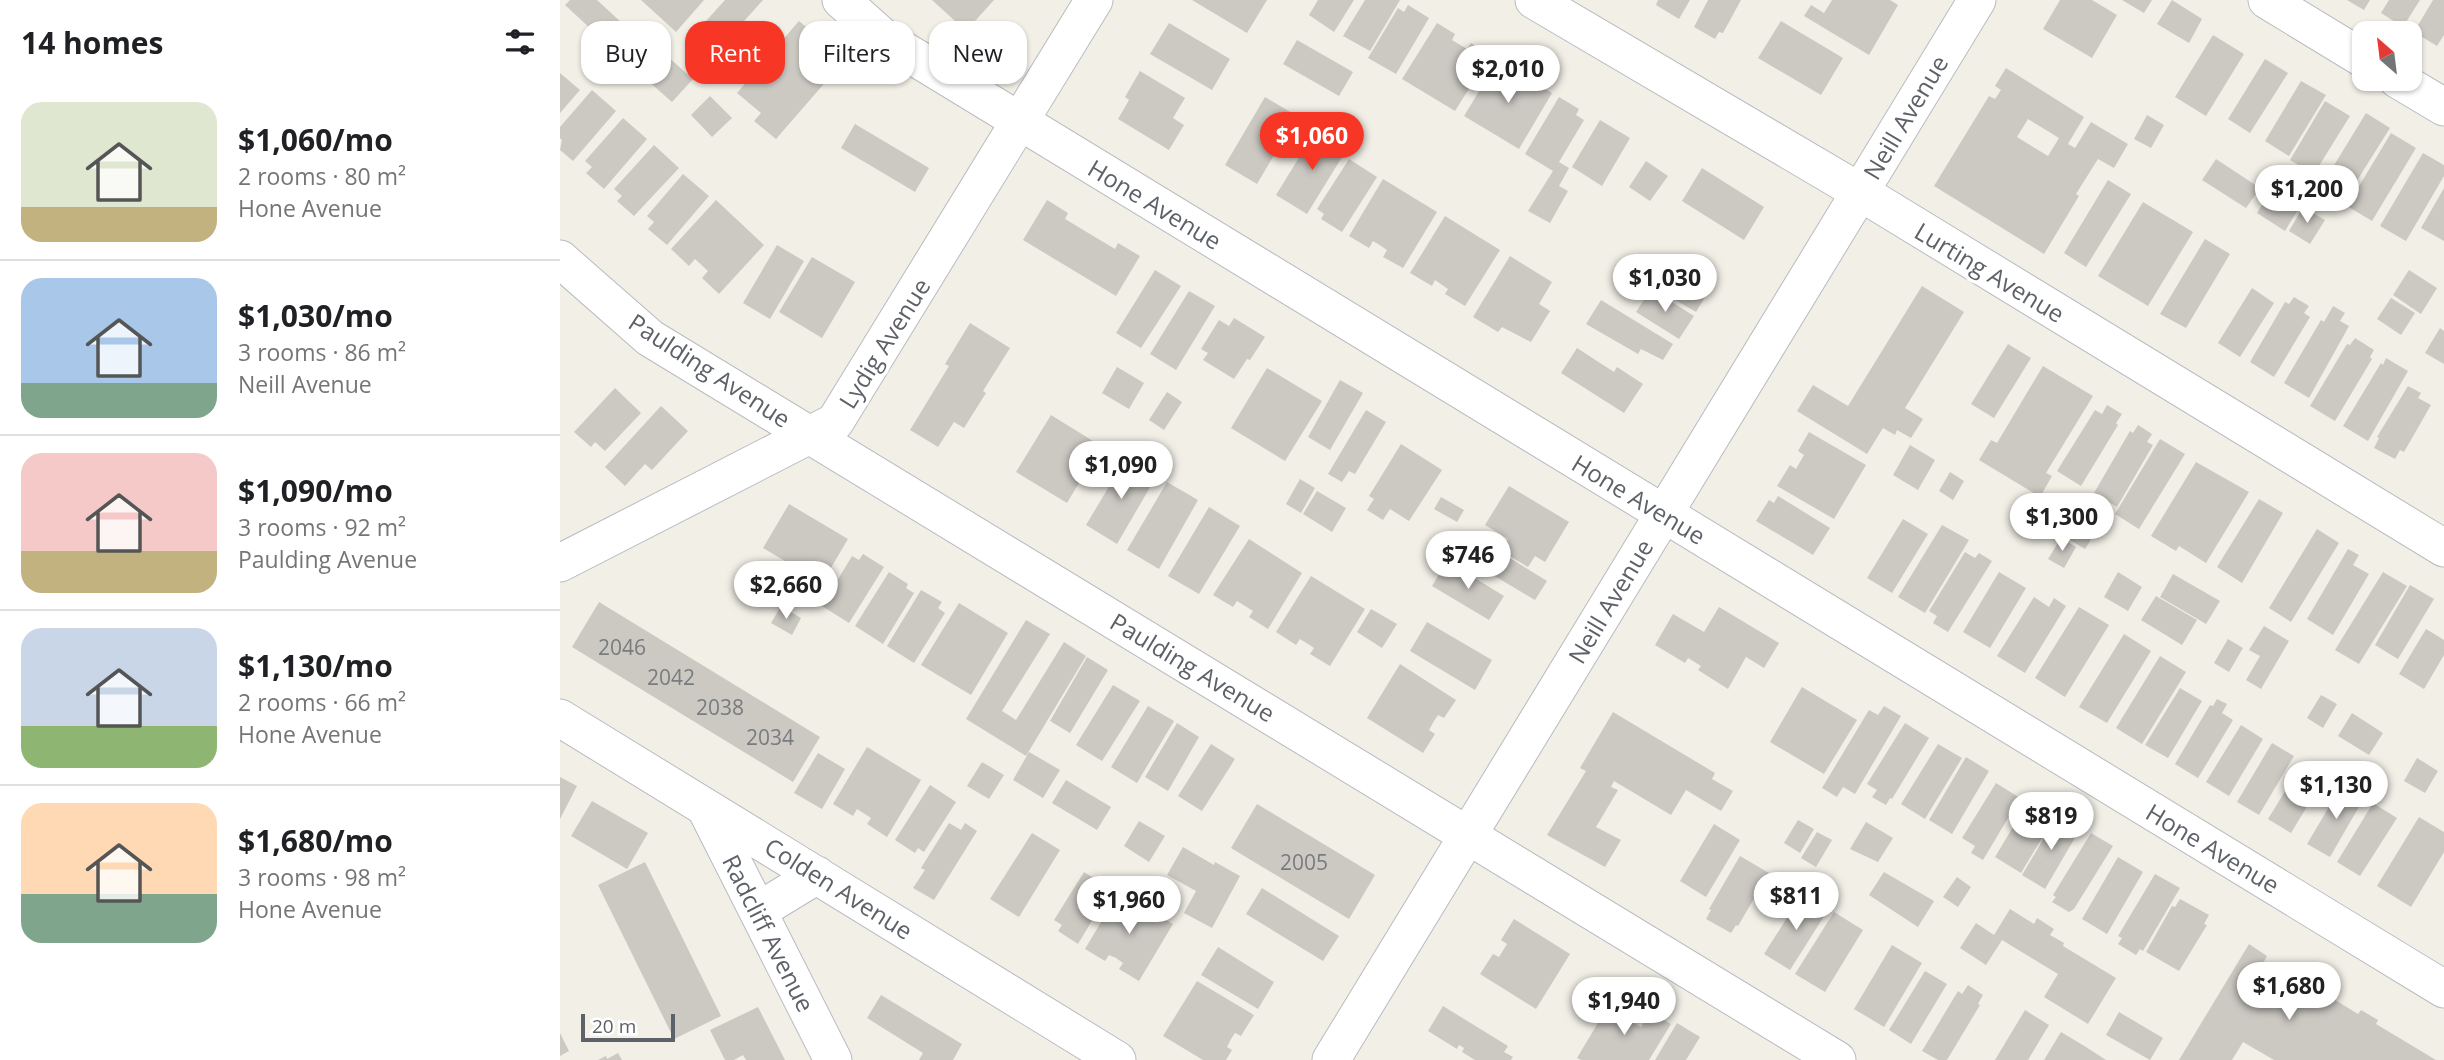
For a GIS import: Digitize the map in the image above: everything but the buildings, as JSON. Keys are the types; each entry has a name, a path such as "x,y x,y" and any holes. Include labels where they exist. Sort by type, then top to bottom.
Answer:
{"street":[{"name":"Hone Avenue","path":"841,0 885,39 2444,989"},
{"name":"Lydig Avenue","path":"560,563 835,422 1094,0"},
{"name":"Lurting Avenue","path":"1534,0 1860,192 2444,548"},
{"name":"Neill Avenue","path":"1331,1060 1977,0"},
{"path":"2267,0 2352,52"},
{"path":"2417,91 2444,107"},
{"name":"Paulding Avenue","path":"560,259 650,338 1837,1060"},
{"name":"Colden Avenue","path":"560,718 1117,1060"},
{"name":"Radcliff Avenue","path":"705,806 833,1060"},
{"path":"758,911 817,875"}]}
